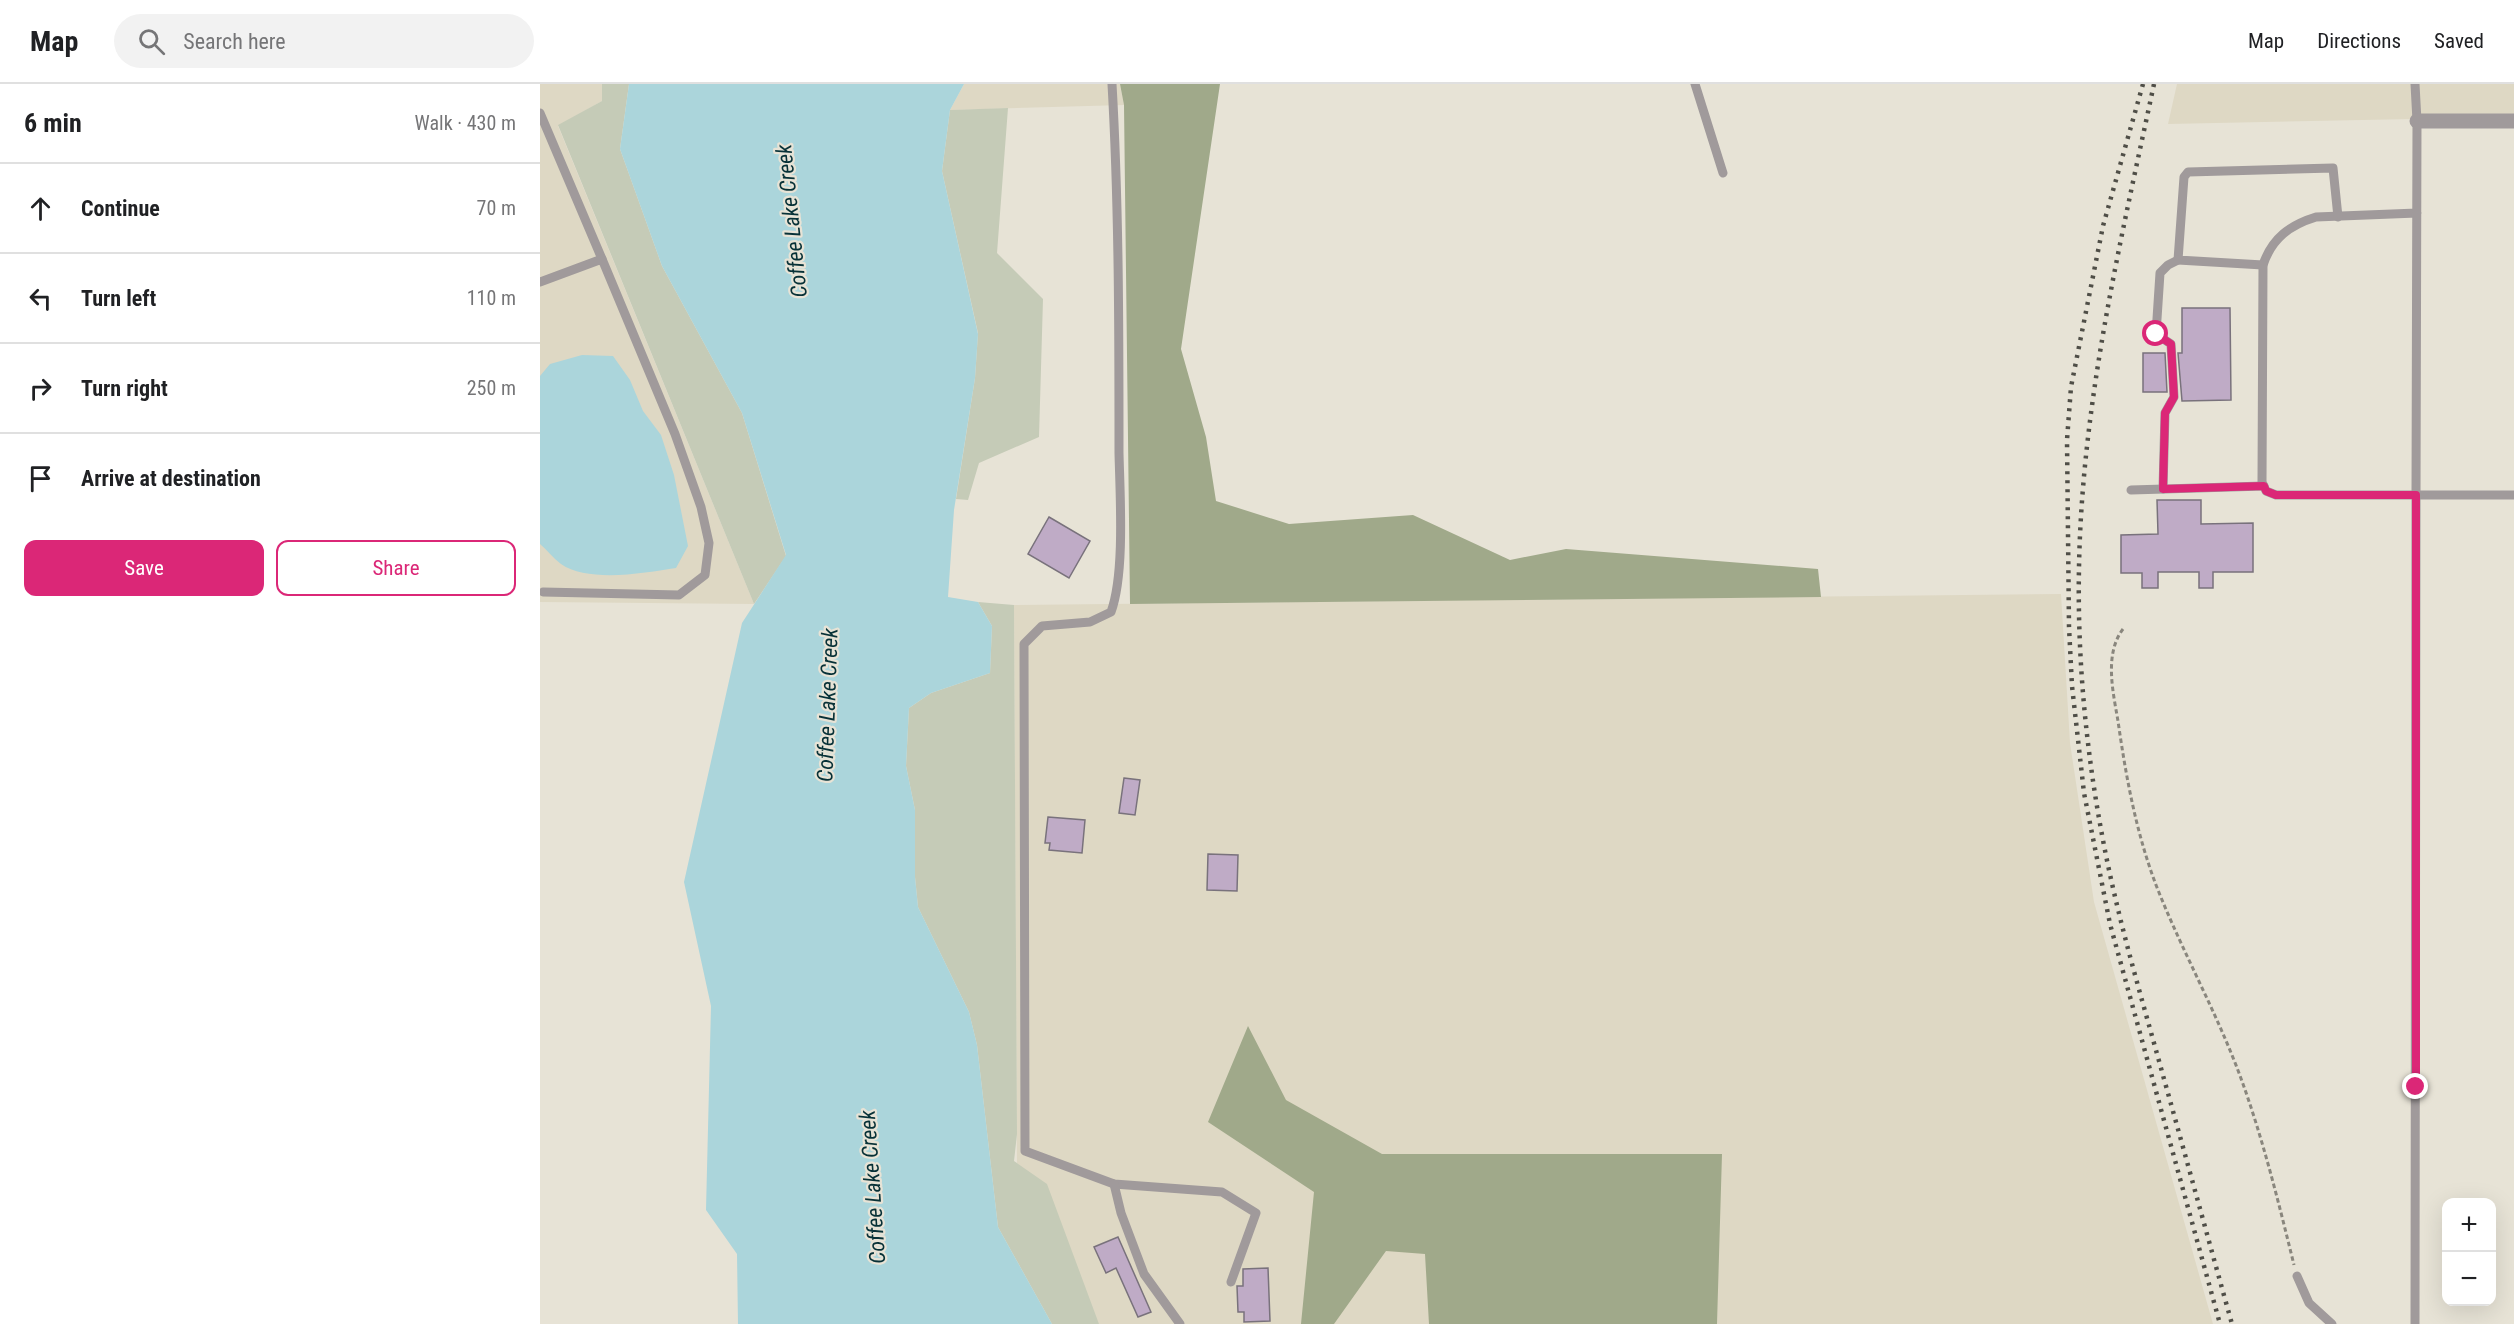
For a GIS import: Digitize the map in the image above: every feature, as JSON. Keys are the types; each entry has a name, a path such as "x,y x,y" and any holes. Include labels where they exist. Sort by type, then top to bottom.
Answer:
{"street":[{"path":"2417,121 2514,121"}],"lane":[{"path":"1112,84 1119,304 1120,518 1117,596 1111,612 1090,622 1041,626 1024,644 1025,1151 1114,1184 1222,1192 1256,1213 1232,1282"},
{"path":"1695,84 1723,173"},
{"path":"2415,84 2417,121 2415,1324"},
{"path":"540,113 675,435 701,507 709,543 705,575 680,595 541,589"},
{"path":"2178,260 2184,177 2188,172 2332,168 2338,217"},
{"path":"2417,213 2316,218 2301,221 2288,229 2268,250 2263,264 2264,486 2266,491 2276,495 2514,495"},
{"path":"540,282 602,259"},
{"path":"2163,489 2165,413 2174,397 2171,344 2156,334 2160,273 2168,265 2178,260 2263,264"},
{"path":"2131,490 2264,486"},
{"path":"1114,1184 1121,1213 1144,1274 1180,1324"},
{"path":"2297,1276 2309,1303 2332,1324"}],"path":[{"path":"2123,628 2117,636 2114,648 2112,686 2133,809 2157,885 2238,1072 2274,1185 2297,1276"}],"shaded area":[{"path":"540,84 602,84 602,101 558,126 754,604 540,602"},
{"path":"964,84 1120,84 1124,105 950,110"},
{"path":"2177,84 2514,84 2514,117 2168,124"},
{"path":"2061,594 2070,743 2094,902 2213,1324 1076,1324 1017,1173 1014,605"}],"green space":[{"path":"602,84 629,84 620,149 662,266 742,413 786,556 754,604 558,125 602,101"},
{"path":"1120,84 1220,84 1181,349 1206,437 1216,501 1289,524 1413,515 1510,560 1566,549 1818,569 1821,597 1130,604 1124,105"},
{"path":"1008,108 997,253 1043,299 1039,437 979,463 968,500 956,499 975,378 978,333 942,171 950,110"},
{"path":"978,602 1014,605 1017,1134 1014,1161 1047,1184 1099,1324 1052,1324 998,1227 977,1045 969,1012 918,907 915,877 915,810 906,766 909,708 931,693 990,673 992,626"},
{"path":"1248,1026 1286,1100 1382,1154 1722,1154 1717,1324 1429,1324 1425,1254 1386,1251 1334,1324 1301,1324 1314,1192 1208,1122"}],"water":[{"name":"Coffee Lake Creek","path":"629,84 964,84 950,110 942,171 978,334 975,378 954,510 948,597 978,602 992,626 990,673 931,693 909,708 906,766 915,810 915,877 918,907 969,1012 977,1045 998,1227 1052,1324 738,1324 737,1254 706,1210 711,1006 684,882 742,623 786,555 742,413 662,266 620,149"},
{"path":"582,355 613,356 630,380 643,411 661,435 674,475 688,546 676,568 617,575 586,573 572,570 561,564 540,544 540,376 550,364"}],"building":[{"path":"2182,308 2230,308 2231,400 2182,401 2178,353 2182,353"},
{"path":"2143,353 2165,353 2167,392 2143,392"},
{"path":"2157,500 2201,500 2201,524 2253,523 2253,572 2213,572 2213,588 2199,588 2199,572 2158,572 2158,588 2142,588 2142,573 2121,573 2121,535 2158,534"},
{"path":"1049,517 1090,541 1069,578 1028,554"},
{"path":"1124,778 1140,780 1135,815 1119,813"},
{"path":"1048,817 1085,820 1082,853 1049,850 1050,843 1045,843"},
{"path":"1208,854 1238,855 1237,891 1207,890"},
{"path":"1118,1237 1151,1312 1138,1317 1116,1268 1106,1273 1094,1247"},
{"path":"1268,1268 1270,1321 1244,1322 1244,1312 1238,1312 1237,1286 1243,1286 1243,1269"}],"railway":[{"path":"2143,84 2103,226 2071,387 2067,440 2069,627 2072,686 2084,793 2110,924 2220,1324"},
{"path":"2154,84 2116,264 2087,444 2079,567 2082,681 2095,795 2115,896 2232,1324"}],"route":[{"path":"2156,334 2171,344 2174,397 2165,413 2163,489 2264,486 2266,491 2276,495 2416,495 2416,1087"}]}
